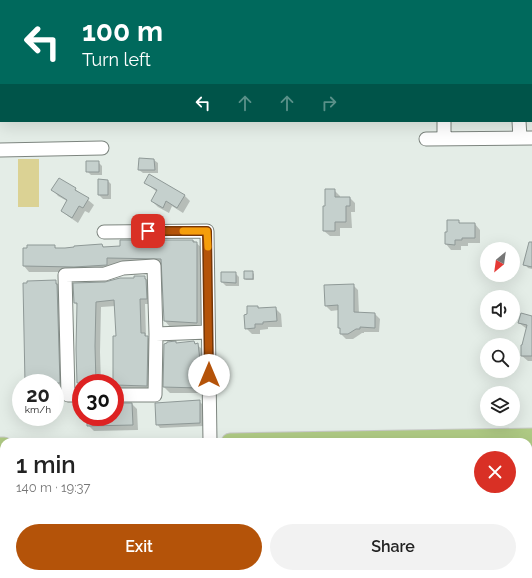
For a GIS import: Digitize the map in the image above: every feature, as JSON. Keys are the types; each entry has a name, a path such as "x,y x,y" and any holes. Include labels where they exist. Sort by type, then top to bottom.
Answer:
{"main road":[{"path":"472,438 532,437"}],"street":[{"path":"444,122 444,139"},
{"path":"426,139 526,138 519,122"},
{"path":"0,150 102,148"},
{"path":"104,232 207,231 210,438"},
{"path":"72,395 68,395 65,275 105,274 123,268 154,266 156,334 155,395 124,395"},
{"path":"156,334 208,332"}],"shaded area":[{"path":"18,159 39,159 39,207 18,207"}],"building":[{"path":"139,158 154,159 155,170 138,170"},
{"path":"86,161 99,161 99,172 86,172"},
{"path":"149,174 185,195 177,208 166,201 163,208 151,201 157,190 144,183"},
{"path":"59,178 89,198 83,208 79,206 72,218 61,211 67,200 51,190"},
{"path":"98,179 108,180 108,195 98,195"},
{"path":"325,189 335,189 335,197 350,197 350,206 346,206 346,222 335,222 335,231 323,231"},
{"path":"447,220 459,220 459,223 475,223 475,238 462,238 462,240 455,240 455,245 445,244"},
{"path":"120,240 193,240 193,242 197,242 197,323 164,321 161,259 107,258 107,265 74,267 23,266 23,248 27,248 27,245 55,245 55,248 65,248 102,244 103,247 120,246"},
{"path":"529,242 532,242 532,267 523,265"},
{"path":"244,271 253,271 253,279 244,279"},
{"path":"221,272 236,272 236,283 221,282"},
{"path":"134,276 145,276 146,279 147,299 140,299 141,333 145,333 145,336 148,336 147,386 124,385 124,374 113,374 113,336 116,336 114,300 96,302 96,374 77,374 77,303 74,303 73,283 105,282 120,278 134,278"},
{"path":"56,280 60,374 25,374 23,283 27,283 27,281"},
{"path":"354,284 354,312 375,313 375,328 360,327 360,329 356,329 348,334 340,334 340,328 338,328 338,305 325,306 324,285"},
{"path":"247,306 258,306 258,308 276,307 277,321 255,324 255,328 245,329 244,315 247,314"},
{"path":"521,313 532,316 532,356 521,356 521,345 527,325 520,323"},
{"path":"176,341 176,343 194,341 195,344 198,343 200,361 199,388 163,387 164,344 167,342"},
{"path":"200,400 200,423 156,425 155,403"},
{"path":"124,403 132,403 133,425 124,425"}],"slow traffic":[{"path":"183,231 207,231 208,247"}],"route":[{"path":"148,231 207,231 209,375"}]}
